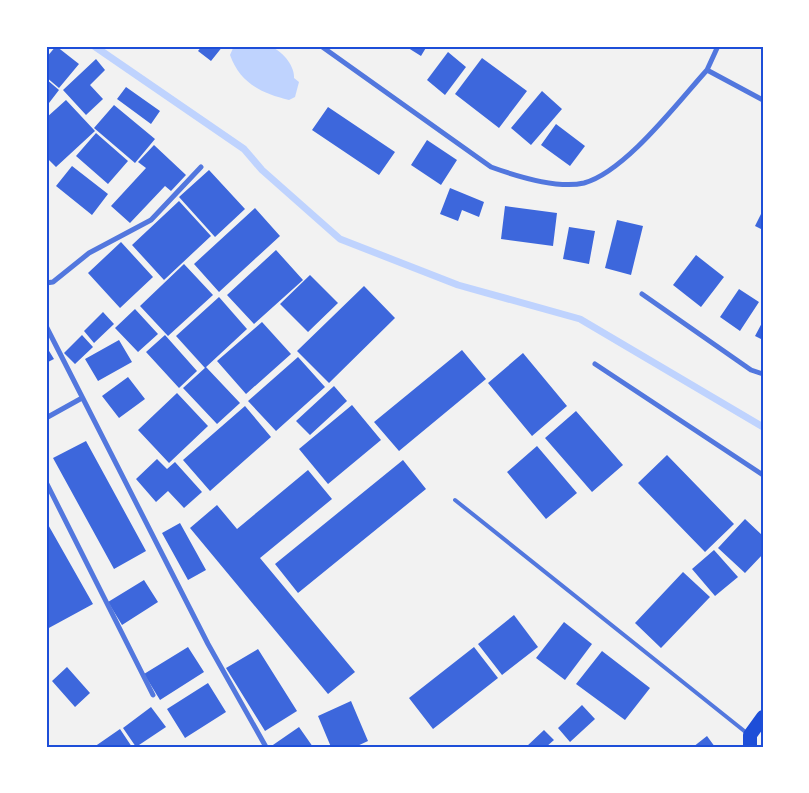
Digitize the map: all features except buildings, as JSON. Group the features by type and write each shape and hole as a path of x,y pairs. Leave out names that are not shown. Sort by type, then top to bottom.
{"highway":[{"path":"750,741 763,717"}],"street":[{"path":"321,46 491,167 517,177 546,182 583,183 602,175 640,144 707,70 718,46"},
{"path":"707,70 763,100"},
{"path":"46,283 53,282 90,253 151,220 201,167"},
{"path":"642,294 750,370 763,374"},
{"path":"46,326 208,644 266,747"},
{"path":"596,364 763,475"},
{"path":"46,418 82,398"},
{"path":"46,482 153,695"}],"lane":[{"path":"455,500 750,741"}],"water":[{"path":"265,45 279,51 290,64 294,78 299,82 295,97 289,100 269,94 246,80 234,65 230,55 234,46"}],"waterway":[{"path":"94,46 244,149 262,170 340,239 458,285 580,319 763,427"}]}
